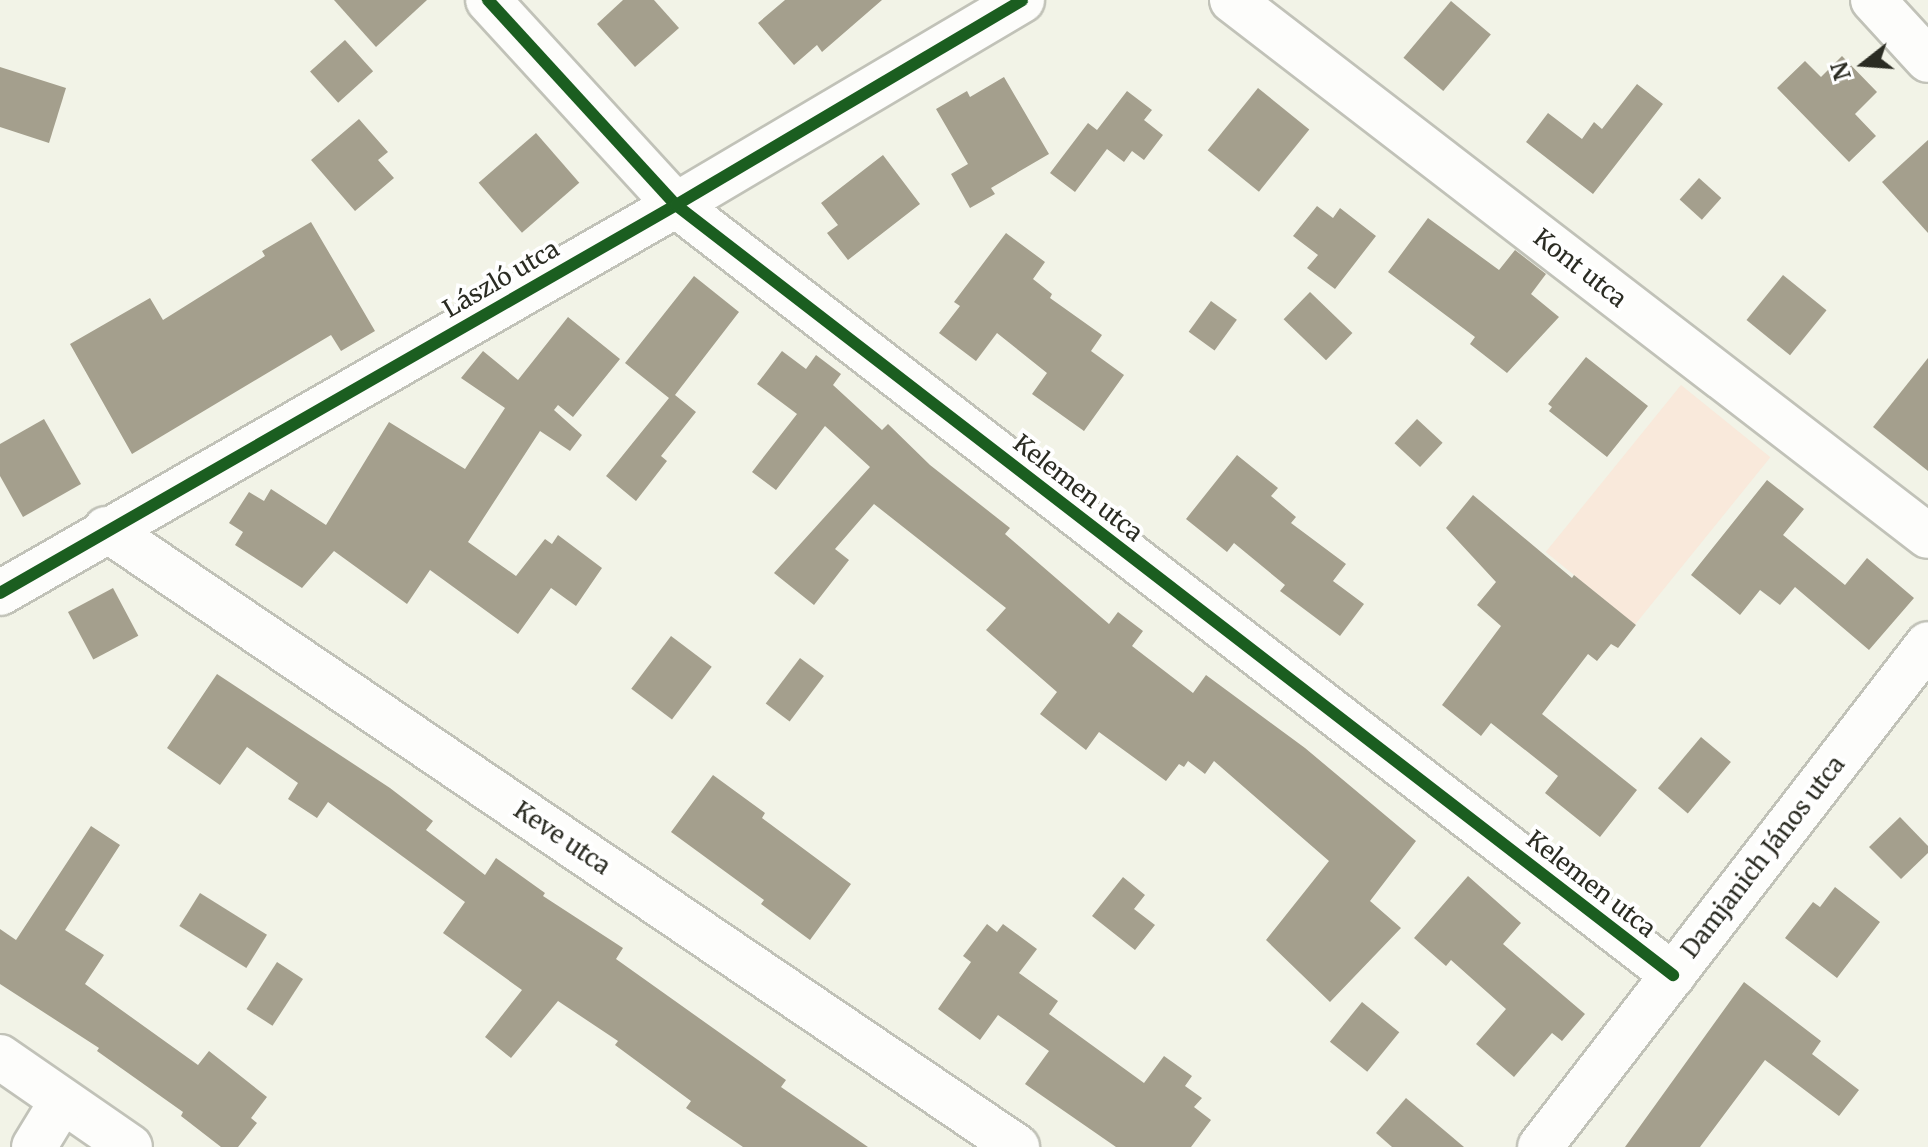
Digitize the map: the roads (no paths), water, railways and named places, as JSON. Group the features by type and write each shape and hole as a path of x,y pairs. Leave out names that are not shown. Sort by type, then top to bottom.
{"street":[{"name":"Kelemen utca","path":"488,0 676,205 1673,975"},
{"name":"László utca","path":"0,593 106,529 676,205 1022,0"},
{"name":"Kont utca","path":"1232,0 1928,536"},
{"path":"1873,0 1928,60"},
{"name":"Keve utca","path":"106,529 1017,1147"},
{"name":"Damjanich János utca","path":"1540,1147 1928,644"},
{"path":"0,1057 130,1147"},
{"path":"34,1147 62,1101"}]}
